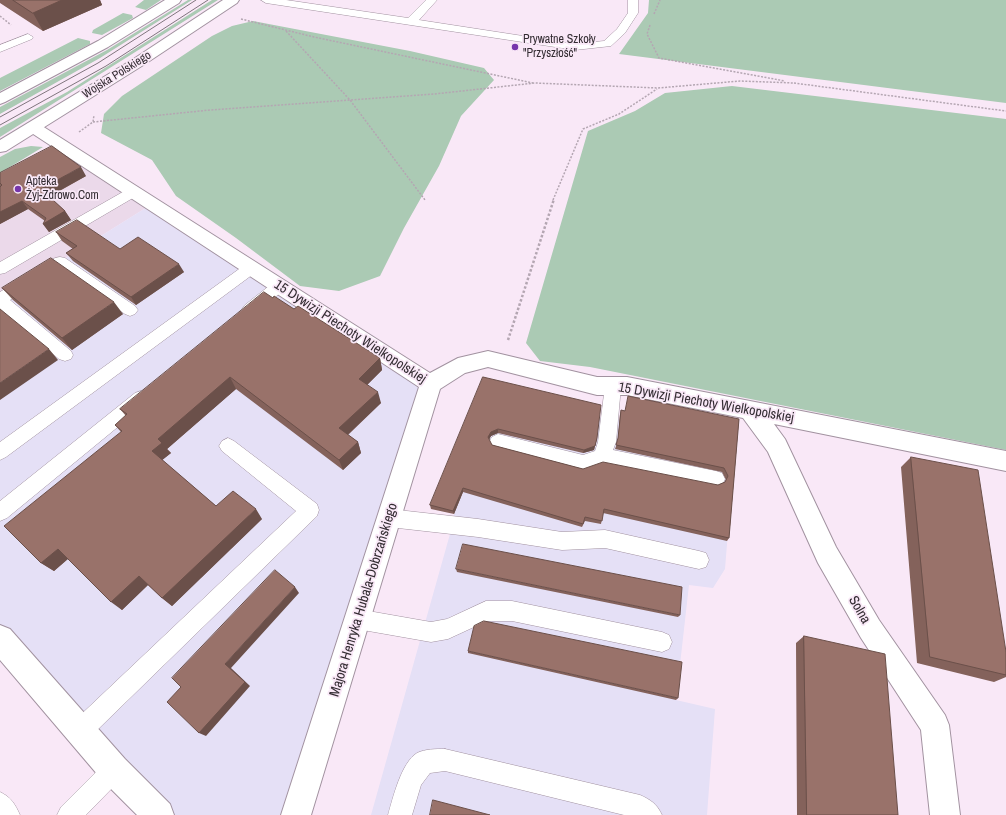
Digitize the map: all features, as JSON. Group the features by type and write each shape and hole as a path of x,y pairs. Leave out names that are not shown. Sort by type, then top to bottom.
{"street":[{"path":"0,99 103,44 173,0"},
{"name":"Wojska Polskiego","path":"0,147 140,61 232,0"},
{"name":"15 Dywizji Piechoty Wielkopolskiej","path":"33,127 431,384 443,374 457,366 488,358 597,386 627,386 1006,461"},
{"name":"Majora Henryka Hubala-Dobrzańskiego","path":"296,815 431,384"},
{"name":"Solna","path":"750,410 777,446 827,555 870,629 935,725 945,815"},
{"path":"0,639 114,770 159,815"}],"lane":[{"path":"273,0 410,23 575,47 607,44 621,31 633,13 632,0"},
{"path":"410,23 432,0"},
{"path":"0,49 28,37"},
{"path":"0,269 133,192"},
{"path":"65,354 0,300 60,262 130,310"},
{"path":"0,452 251,268"},
{"path":"236,321 279,286"},
{"path":"0,512 155,386"},
{"path":"602,456 607,442 613,386"},
{"path":"498,442 583,463 602,456 716,479"},
{"path":"80,731 310,510 228,446"},
{"path":"389,518 478,528 562,541 605,538 699,560"},
{"path":"357,619 431,632 448,629 486,611 512,611 662,642"},
{"path":"400,815 411,779 424,762 445,760 640,807 650,815"},
{"path":"69,815 114,770"},
{"path":"0,804 8,815"}],"path":[{"path":"660,0 647,34 659,58 794,83 1006,111"},
{"path":"241,20 535,83"},
{"path":"285,30 350,100 425,200"},
{"path":"93,122 210,110 434,94 535,83 658,88 740,81 794,83"},
{"path":"501,362 558,186 583,129 619,114 658,88"}],"shaded area":[{"path":"59,144 152,204 0,299 0,180"},
{"path":"152,204 431,384 296,815 159,815 0,639 0,299"},
{"path":"498,405 623,420 735,444 725,569 713,588 689,585 676,700 715,709 707,815 371,815 450,534 454,514"}],"green space":[{"path":"144,0 161,0 146,10 135,7"},
{"path":"188,0 192,0 100,58 0,114 0,107 107,50"},
{"path":"212,0 218,0 0,137 0,128 67,92"},
{"path":"649,0 1006,0 1006,103 619,54 648,13"},
{"path":"123,13 132,15 133,18 102,35 92,33 93,30"},
{"path":"253,21 410,51 484,68 494,80 461,116 439,166 404,228 380,276 339,291 300,286 236,238 176,196 152,160 101,133 104,114 122,96 212,36 232,26"},
{"path":"78,38 90,41 90,44 0,91 0,78"},
{"path":"732,86 1006,119 1006,450 590,367 540,361 526,343 588,131 635,111 665,93"},
{"path":"31,146 43,147 0,173 0,157 15,149"}],"building":[{"path":"13,0 62,0 33,13"},
{"path":"52,146 81,167 41,189 65,211 43,224 46,218 22,201 0,212 0,187 2,185 0,183 0,173"},
{"path":"77,220 120,249 138,237 179,264 131,297 66,253 77,246 56,232"},
{"path":"51,258 114,302 62,338 2,288"},
{"path":"264,292 273,298 274,296 294,309 298,306 380,358 359,379 378,392 339,428 358,442 339,460 230,377 158,439 162,443 152,451 216,506 233,491 256,509 162,598 139,576 111,602 58,549 41,563 4,526 122,431 115,425 127,414 120,409"},
{"path":"0,309 49,349 0,383"},
{"path":"483,377 601,405 595,446 584,450 498,429 491,432 488,437 492,445 583,469 603,462 718,485 725,482 728,476 724,468 616,445 621,410 625,411 628,396 739,419 729,538 604,509 602,521 585,517 583,524 463,488 453,511 430,505"},
{"path":"911,457 978,470 1006,652 1006,675 930,657"},
{"path":"463,544 682,587 680,615 456,569"},
{"path":"275,570 295,587 225,664 245,682 199,733 167,702 181,687 172,678"},
{"path":"484,621 682,662 678,698 468,651 474,626"},
{"path":"804,636 885,654 898,815 807,815"},
{"path":"433,800 490,815 430,815"}],"tram line":[{"path":"0,117 98,63 196,0"},
{"path":"0,125 106,66 208,0"}],"place":[{"name":"Prywatne Szkoły \"Przyszłość\"","path":"515,47"},
{"name":"Apteka Żyj-Zdrowo.Com","path":"18,189"}]}
